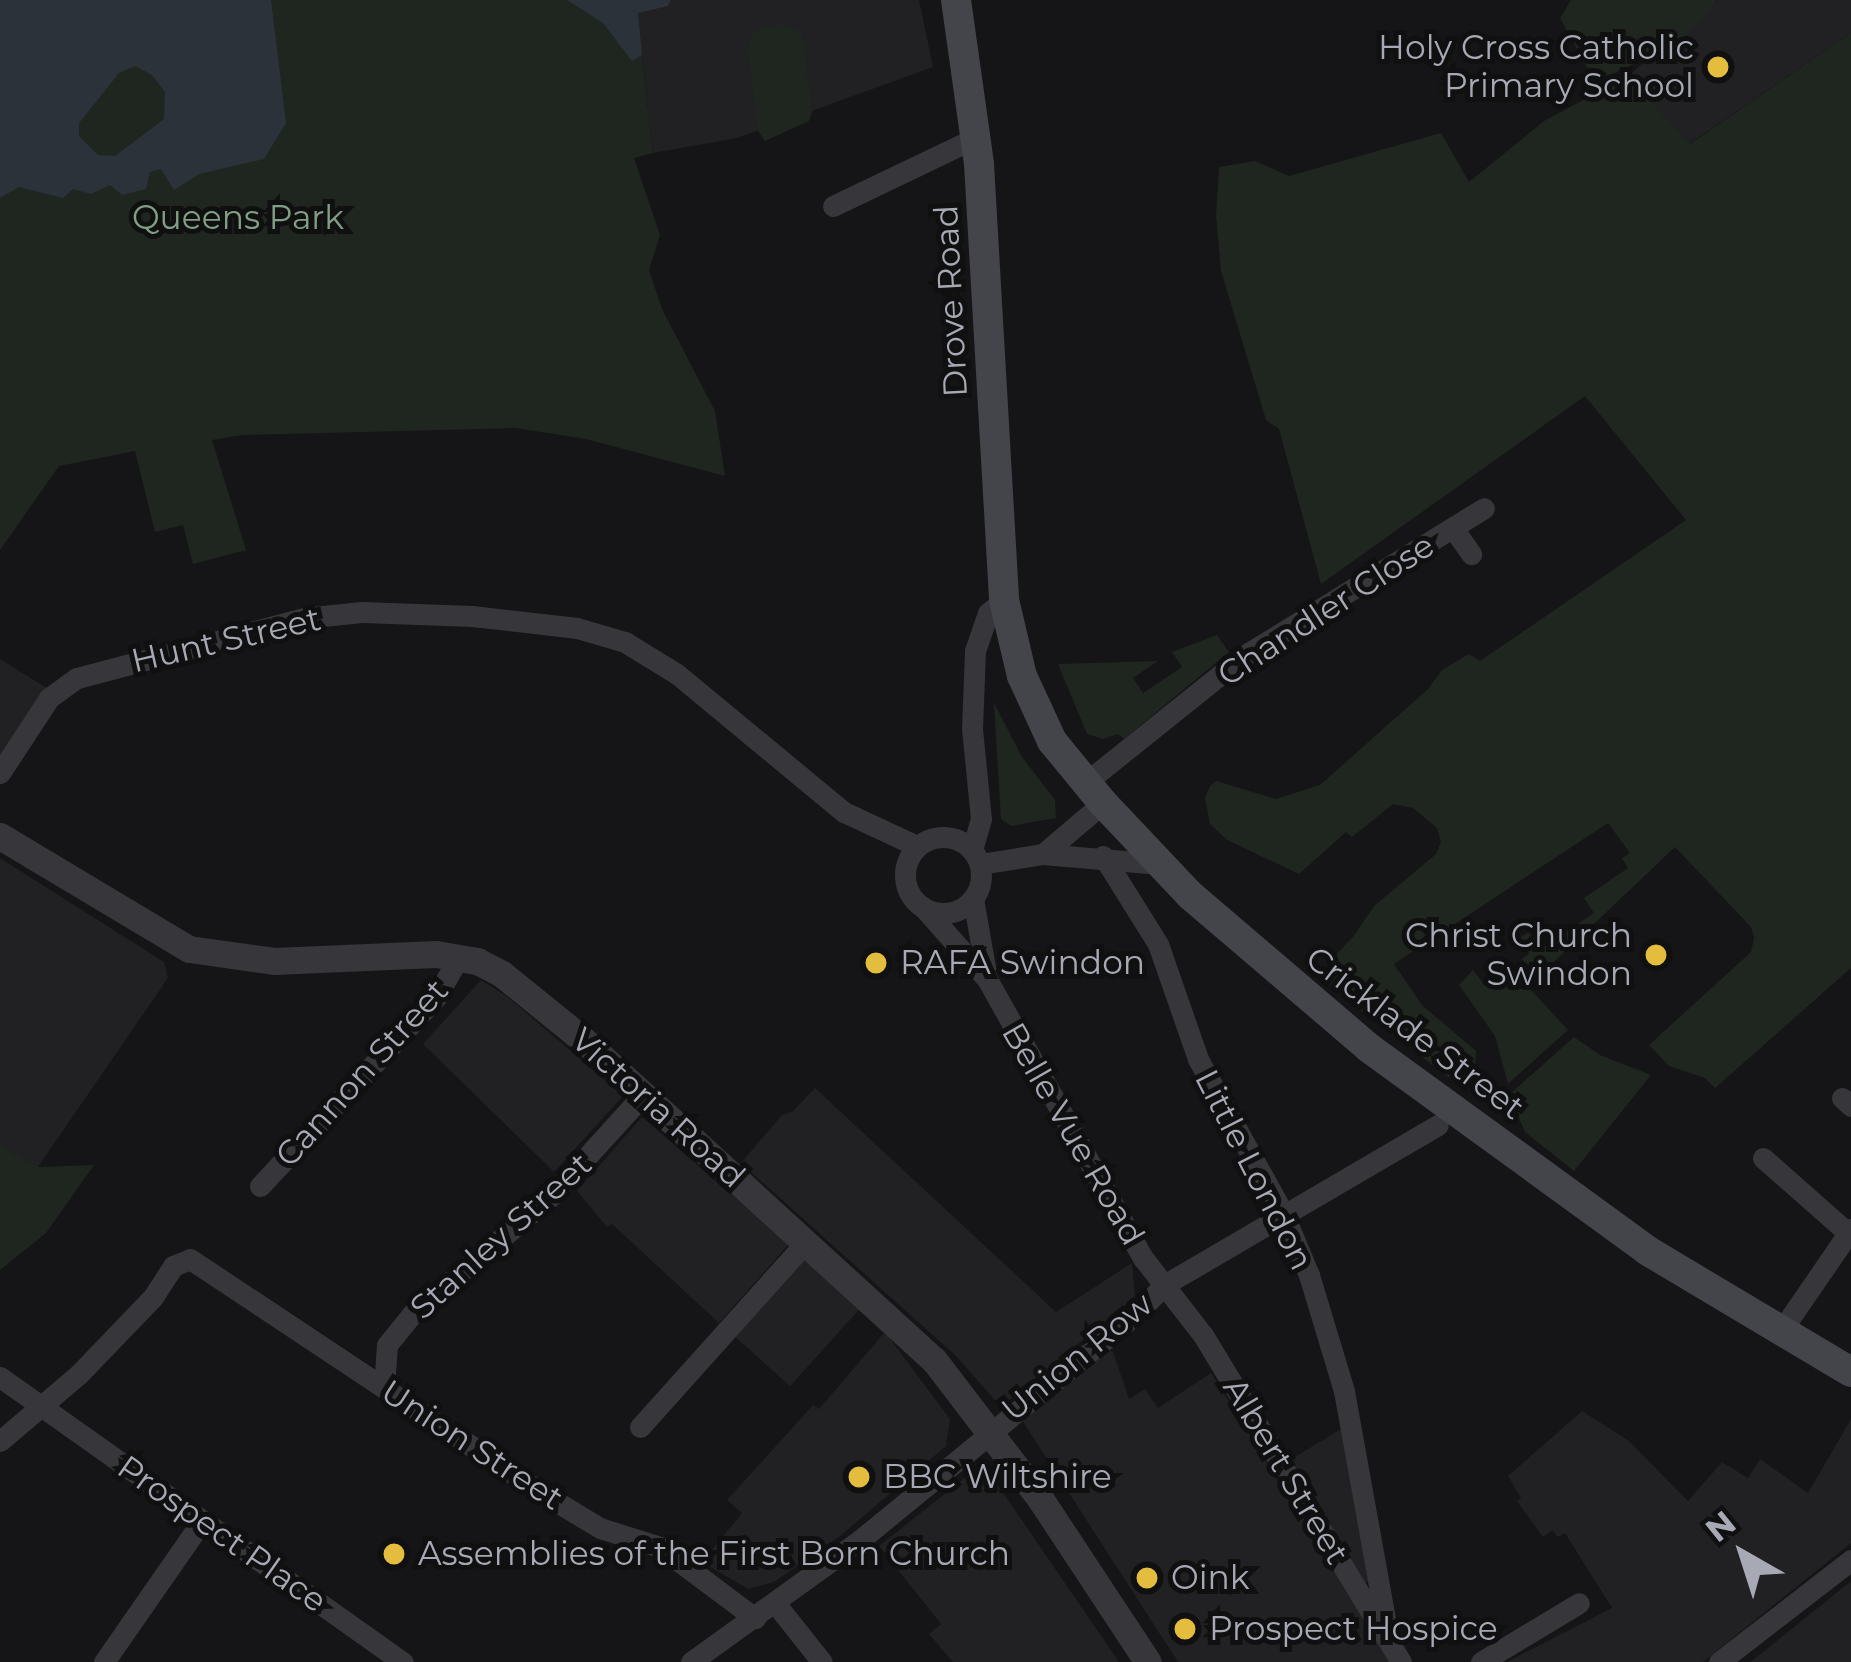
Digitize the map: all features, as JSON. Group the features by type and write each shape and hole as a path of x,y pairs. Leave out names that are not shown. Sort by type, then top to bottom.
{"main road":[{"name":"Drove Road","path":"956,0 977,137 1004,601 1018,664"},
{"name":"Cricklade Street","path":"1018,664 1046,731 1094,793 1160,864 1282,978 1416,1084 1648,1251 1851,1372"}],"street":[{"path":"833,206 977,137"},
{"name":"Chandler Close","path":"1094,793 1242,657 1484,508"},
{"name":"Chandler Close","path":"1454,528 1471,554"},
{"path":"976,857 981,819 972,729 975,651 988,613 1004,601"},
{"name":"Hunt Street","path":"0,773 49,698 67,682 304,618 362,612 527,621 605,634 641,650 844,812 917,846"},
{"path":"1043,854 1094,793"},
{"name":"Victoria Road","path":"0,836 177,945 205,953 292,961 416,953 459,956 489,966 520,988 918,1344 989,1429 1148,1662"},
{"path":"973,898 944,913 923,908 904,878 917,846 942,836 976,857 1103,856 1160,864"},
{"name":"Little London","path":"1103,856 1154,935 1198,1059 1284,1216 1344,1391 1389,1641"},
{"name":"Belle Vue Road","path":"976,857 973,898 987,979"},
{"name":"Belle Vue Road","path":"923,908 987,979 1048,1094 1164,1285"},
{"name":"Cannon Street","path":"260,1186 436,997 459,956"},
{"name":"Stanley Street","path":"383,1387 387,1345 413,1313 551,1196 643,1095"},
{"name":"Union Row","path":"989,1429 1135,1315 1164,1285 1438,1125"},
{"path":"1763,1158 1850,1231 1781,1331"},
{"path":"640,1426 806,1242"},
{"name":"Union Street","path":"42,1406 115,1338 173,1266 192,1260 600,1528 660,1546 755,1618"},
{"name":"Albert Street","path":"1164,1285 1203,1335 1400,1662"},
{"name":"Prospect Place","path":"0,1377 403,1662"},
{"path":"0,1442 42,1406"},
{"path":"692,1662 860,1540 989,1429"},
{"path":"104,1662 202,1521"},
{"path":"1719,1662 1851,1560"},
{"path":"775,1603 822,1662"},
{"path":"1480,1662 1579,1603"}],"shaded area":[{"path":"0,0 271,0 286,123 264,159 199,174 174,190 161,169 150,172 146,189 122,195 110,185 91,194 73,189 63,198 19,187 0,198","holes":["135,66 152,75 165,92 164,119 115,156 98,155 79,136 79,123 119,73"]},
{"path":"567,0 671,0 668,6 638,13 642,55 632,61 603,23"},
{"path":"671,0 919,0 933,67 737,138 653,153 637,12 668,6"},
{"name":"Holy Cross Catholic Primary School","path":"1718,0 1851,0 1851,33 1689,144 1628,76"},
{"path":"0,659 47,688 0,761"},
{"path":"0,858 164,962 168,978 38,1167 0,1204"},
{"path":"481,980 509,998 623,1096 554,1172 423,1044"},
{"path":"815,1088 1056,1312 1132,1263 1135,1297 1001,1407 956,1356 741,1163 782,1115 792,1112"},
{"path":"642,1117 789,1244 719,1323 612,1224 607,1227 577,1191"},
{"path":"806,1258 861,1308 790,1386 735,1337"},
{"path":"885,1332 950,1419 946,1446 840,1536 774,1582 748,1589 702,1562 742,1513 727,1500 813,1405 819,1409"},
{"path":"1105,1348 1113,1352 1129,1399 1145,1389 1158,1408 1211,1373 1392,1662 1178,1662 1020,1417"},
{"path":"1582,1411 1629,1441 1688,1501 1722,1462 1748,1478 1760,1459 1808,1493 1851,1419 1851,1543 1703,1662 1507,1662 1612,1608 1565,1533 1558,1537 1552,1530 1543,1537 1517,1501 1521,1498 1508,1476"},
{"path":"1341,1429 1374,1580 1360,1584 1285,1463"},
{"path":"980,1466 989,1472 1119,1662 953,1662 929,1634 941,1624 879,1546"},
{"path":"1851,1581 1851,1662 1750,1662 1763,1652"}],"green space":[{"name":"Queens Park","path":"0,0 671,0 668,6 637,13 653,153 634,158 660,235 649,270 662,309 715,411 725,476 586,439 515,428 242,435 212,440 246,550 193,564 183,525 155,532 135,451 59,466 0,550"},
{"path":"1571,0 1717,0 1680,42 1604,78 1589,71 1560,18"},
{"path":"784,24 802,33 812,112 809,121 765,141 758,131 748,52 751,35"},
{"path":"1851,33 1851,968 1715,1088 1705,1078 1669,1066 1649,1045 1751,952 1754,938 1751,927 1675,847 1539,976 1522,959 1529,954 1518,939 1531,931 1543,947 1594,913 1584,898 1628,868 1622,858 1630,853 1608,823 1394,964 1422,1005 1476,1051 1475,1071 1459,1085 1315,976 1353,937 1374,906 1436,854 1441,842 1437,828 1413,808 1393,804 1352,837 1346,832 1299,874 1227,840 1210,824 1205,798 1216,781 1276,799 1320,785 1428,689 1442,670 1469,654 1480,661 1686,520 1585,396 1321,584 1279,429 1266,420 1221,271 1216,216 1219,167 1255,161 1289,176 1441,133 1469,182 1544,121 1628,76 1690,144"},
{"path":"1217,635 1229,652 1124,739 1118,734 1103,739 1087,734 1058,664 1158,661 1133,678 1143,693 1182,667 1172,652"},
{"path":"994,703 1022,757 1055,800 1056,818 1011,826 1001,819"},
{"path":"1510,967 1568,1030 1508,1084 1495,1036 1459,985 1473,970 1484,984"},
{"path":"1574,1037 1600,1055 1651,1075 1574,1171 1525,1132 1509,1095"},
{"path":"0,1147 38,1167 94,1165 46,1233 0,1270"}],"place":[{"name":"Holy Cross Catholic Primary School","path":"1718,67"},
{"name":"Christ Church Swindon","path":"1656,955"},
{"name":"RAFA Swindon","path":"876,963"},
{"name":"BBC Wiltshire","path":"859,1477"},
{"name":"Assemblies of the First Born Church","path":"394,1554"},
{"name":"Oink","path":"1147,1578"},
{"name":"Prospect Hospice","path":"1185,1629"}]}
